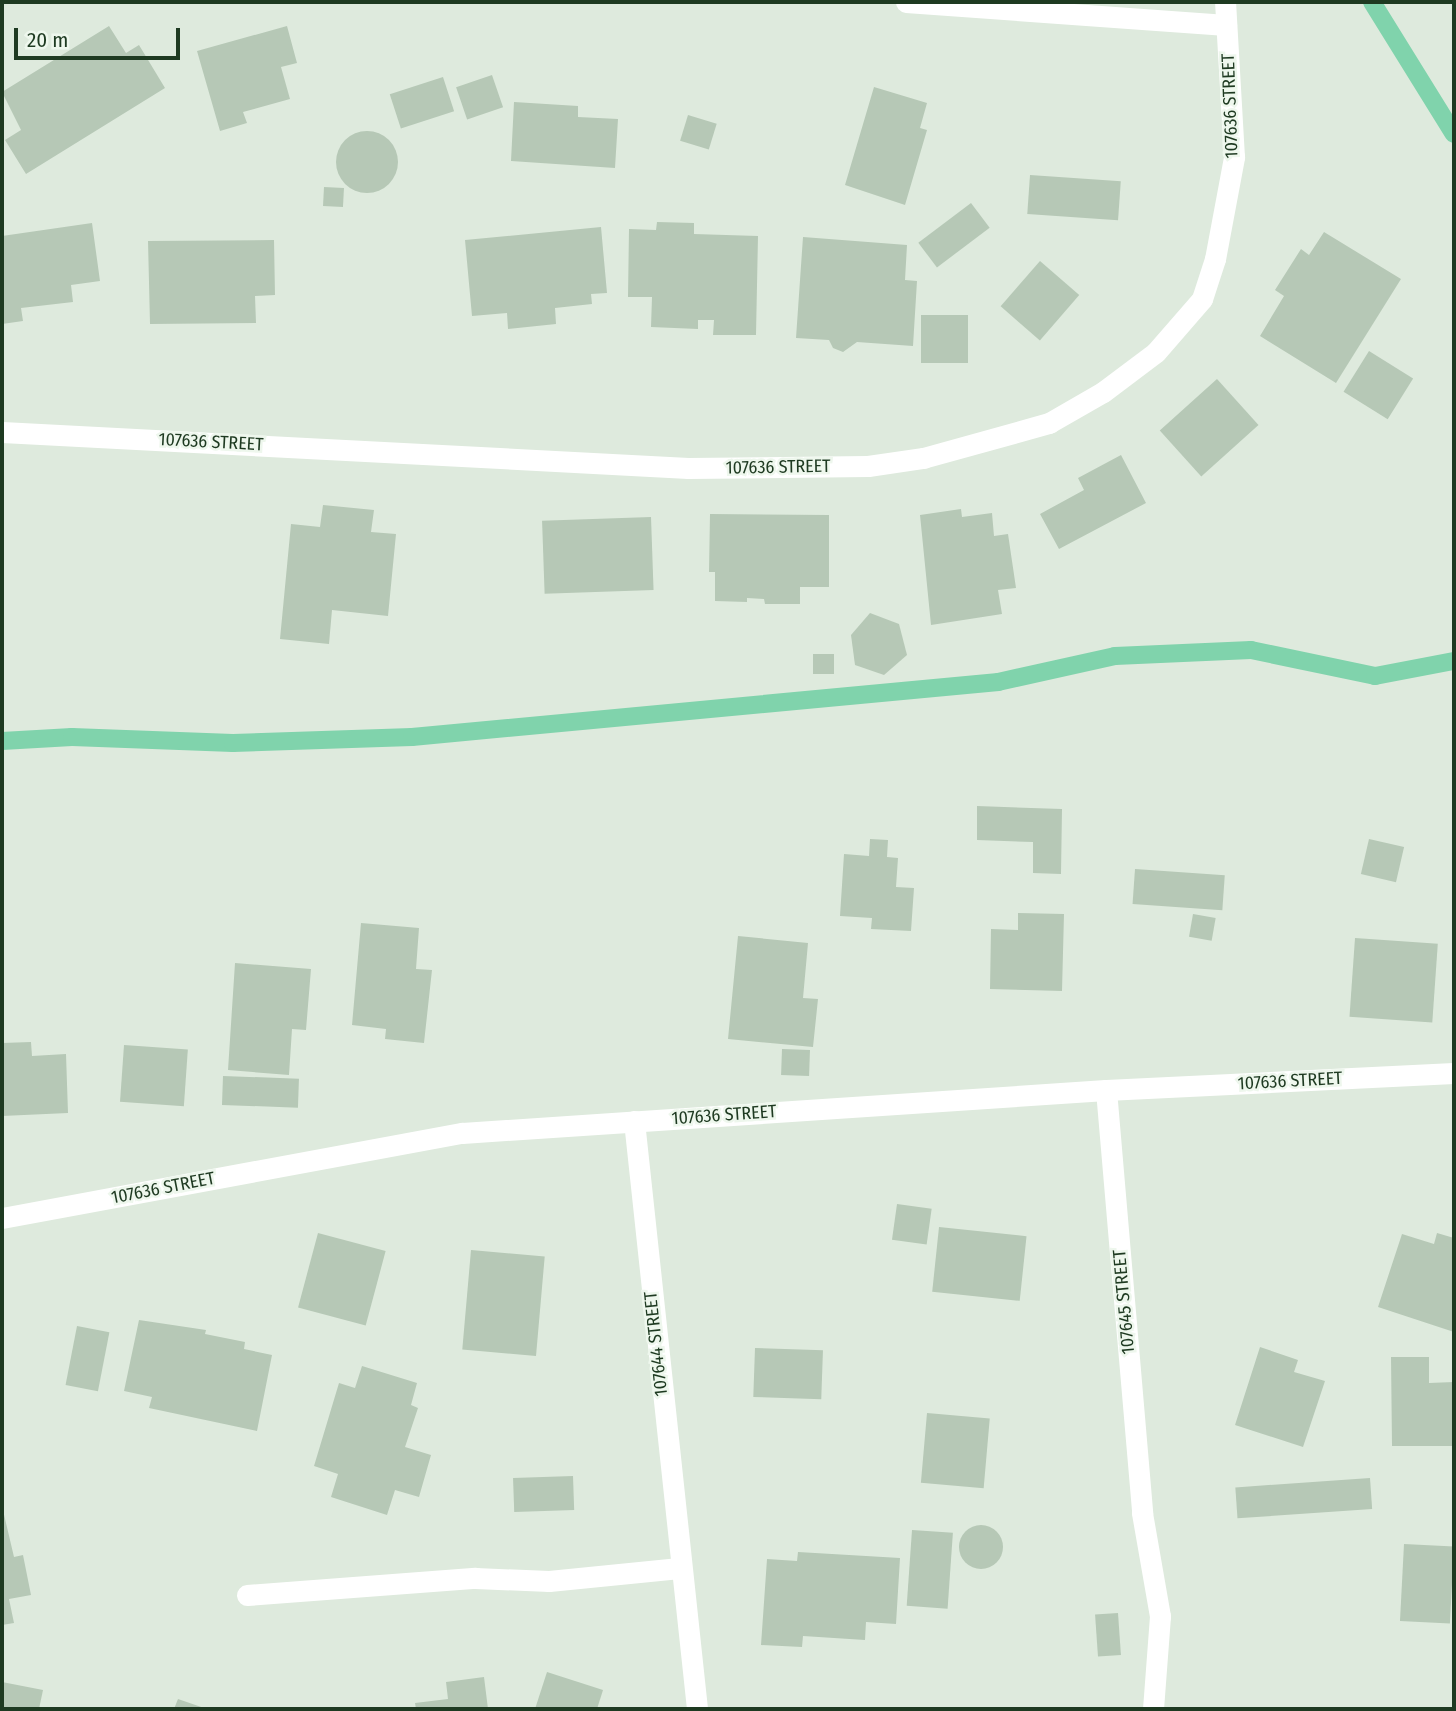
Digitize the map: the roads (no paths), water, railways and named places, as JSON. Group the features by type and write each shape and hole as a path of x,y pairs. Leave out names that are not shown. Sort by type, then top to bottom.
{"street":[{"path":"906,2 1226,25"},
{"name":"107636 STREET","path":"2,432 688,468 868,466 923,458 1049,423 1103,392 1156,352 1202,299 1215,259 1234,157 1225,2"},
{"name":"107636 STREET","path":"2,1218 462,1133 1106,1090 1454,1073"},
{"name":"107645 STREET","path":"1106,1090 1142,1513 1160,1616 1153,1709"},
{"name":"107644 STREET","path":"634,1121 679,1568 697,1709"},
{"path":"247,1595 475,1578 549,1581 679,1568"}],"waterway":[{"path":"1372,2 1454,134"},
{"path":"2,741 72,737 233,743 412,737 998,682 1115,656 1251,650 1375,676 1454,661"}]}
